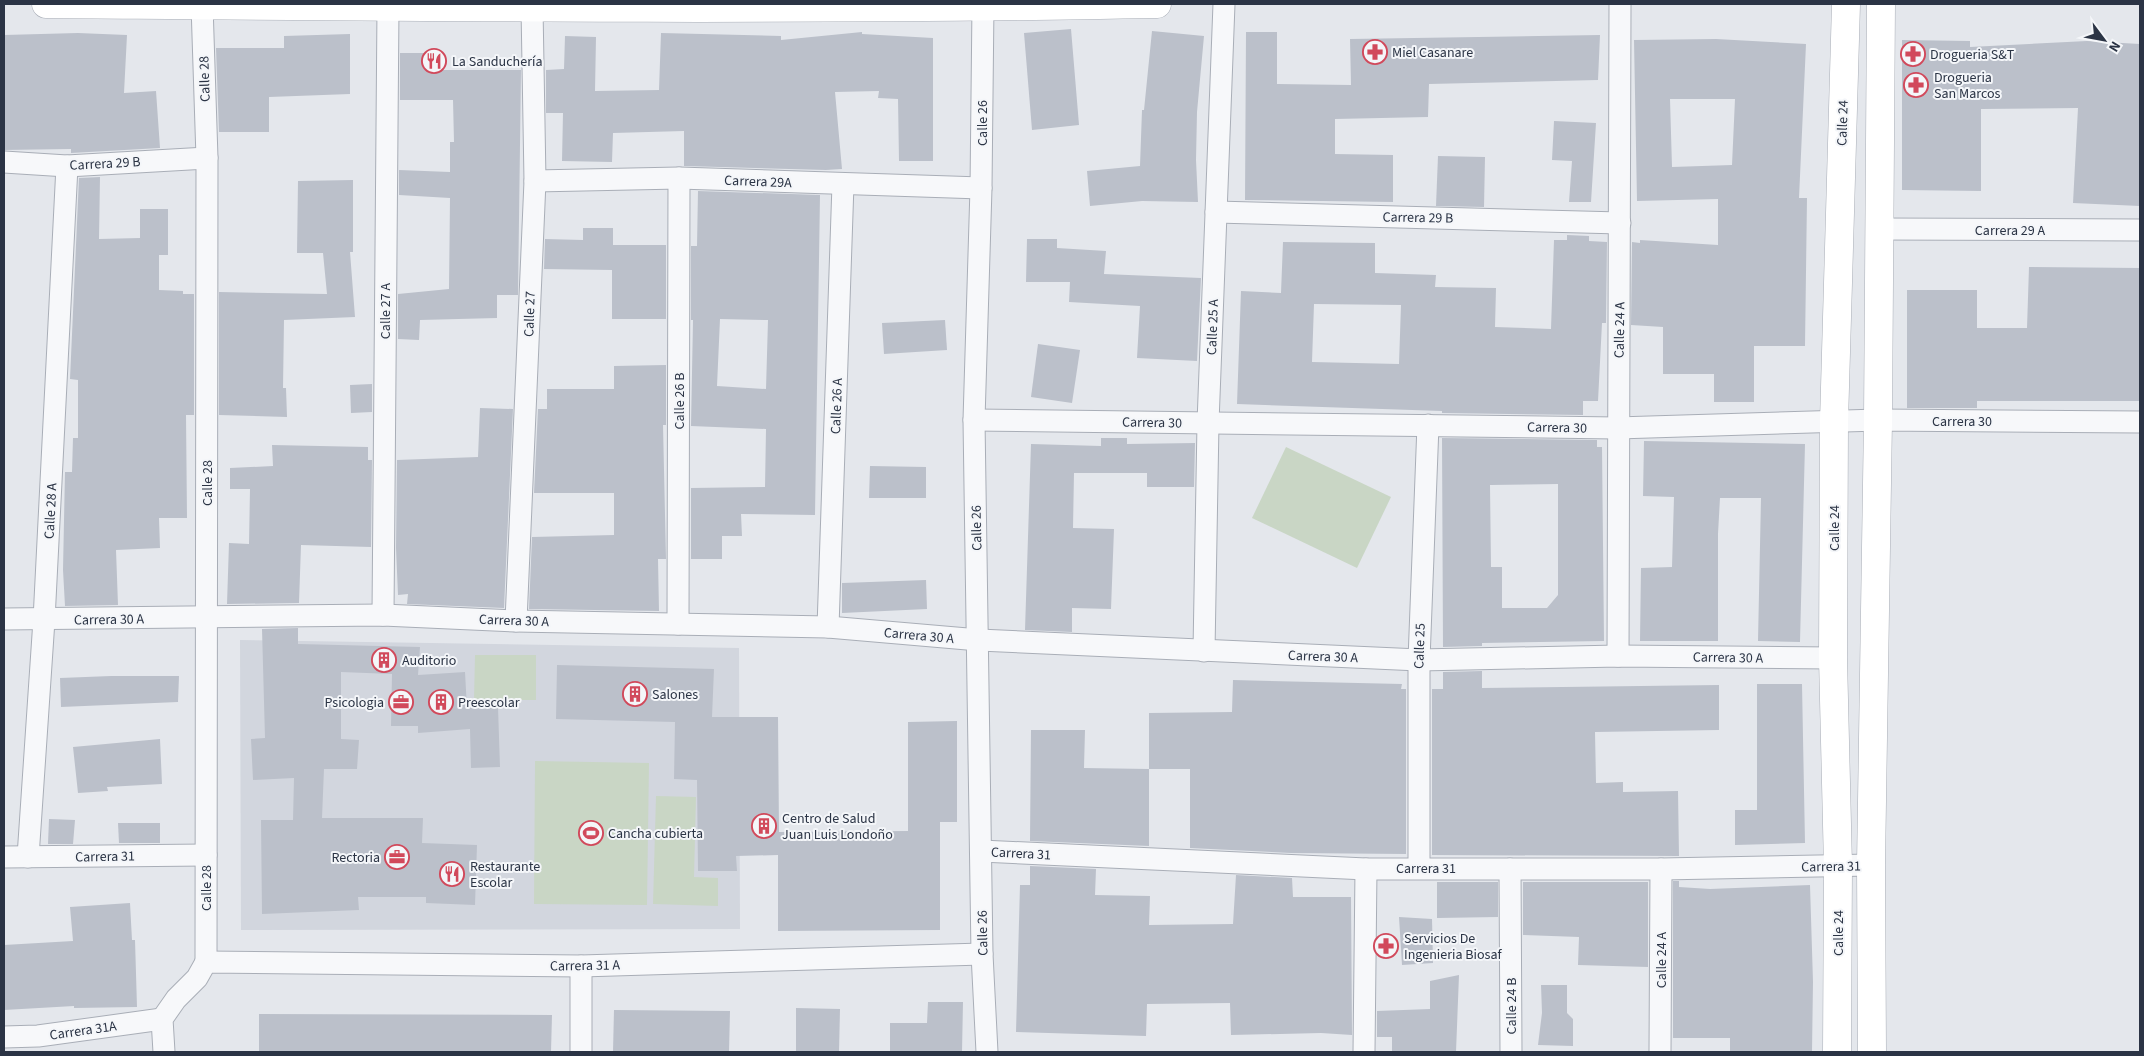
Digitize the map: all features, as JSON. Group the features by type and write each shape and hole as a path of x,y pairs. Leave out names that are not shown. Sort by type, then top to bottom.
{"street":[{"path":"46,4 388,7 1157,4"},
{"name":"Calle 25 A","path":"1204,651 1208,423 1224,4"},
{"name":"Calle 24 A","path":"1618,656 1617,428 1620,223 1620,4"},
{"name":"Calle 24","path":"1837,1052 1838,866 1833,658 1834,422 1846,4"},
{"path":"1872,1052 1871,865 1878,420 1881,4"},
{"name":"Calle 28","path":"202,5 207,158 208,618 206,855 202,970"},
{"name":"Calle 26","path":"983,6 982,188 974,420 979,640 982,954 987,1052"},
{"name":"Calle 27 A","path":"383,615 388,7"},
{"name":"Calle 27","path":"516,621 534,181 532,7"},
{"name":"Carrera 29 B","path":"4,162 67,166 207,158"},
{"name":"Calle 28 A","path":"28,856 44,620 67,166"},
{"name":"Carrera 29A","path":"534,181 679,178 982,188"},
{"name":"Calle 26 B","path":"678,624 679,178"},
{"name":"Calle 26 A","path":"828,627 843,184"},
{"name":"Carrera 29 B","path":"1216,212 1620,223"},
{"name":"Carrera 29 A","path":"1879,229 2140,230"},
{"name":"Carrera 30","path":"974,420 1617,428 1878,420 2140,422"},
{"name":"Calle 25","path":"1419,867 1418,660 1428,425"},
{"name":"Carrera 30 A","path":"4,619 383,615 516,621 828,627 979,640 1418,660 1618,656 1833,658"},
{"name":"Carrera 31","path":"981,851 1366,869 1419,867 1510,869 1871,865"},
{"name":"Carrera 31","path":"4,857 206,855"},
{"name":"Calle 24 A","path":"1660,1052 1661,868"},
{"path":"1364,1052 1366,869"},
{"name":"Calle 24 B","path":"1510,869 1511,1052"},
{"name":"Carrera 31 A","path":"202,970 581,966 982,954"},
{"path":"581,966 581,1052"},
{"path":"164,1052 162,1019 176,999 202,970"},
{"name":"Carrera 31A","path":"4,1038 38,1036 162,1019"}],"shaded area":[{"path":"240,640 739,648 740,929 241,930"}],"green space":[{"path":"1286,447 1391,497 1357,568 1252,518"},
{"path":"475,655 536,655 536,700 474,700"},
{"name":"Cancha cubierta","path":"535,761 649,763 647,905 534,904"},
{"path":"656,796 696,797 694,877 718,878 718,906 653,904"}],"building":[{"path":"1071,29 1079,125 1032,130 1024,33"},
{"path":"1152,31 1204,36 1197,112 1196,160 1198,202 1142,201 1090,206 1087,171 1140,166 1142,110 1144,110"},
{"path":"862,32 862,34 933,38 933,161 899,161 898,99 878,98 879,91 835,92 842,169 684,166 684,131 613,133 612,162 562,161 563,113 546,113 546,70 564,69 565,36 596,37 595,91 659,90 661,33 781,36 781,40"},
{"path":"1246,32 1277,32 1277,84 1351,85 1350,39 1600,35 1598,80 1429,84 1428,117 1335,119 1335,154 1393,155 1393,202 1245,200"},
{"path":"78,33 127,35 124,93 156,91 160,148 71,153 71,149 4,150 4,35"},
{"path":"350,34 350,94 269,97 269,132 219,132 216,48 284,48 284,36"},
{"path":"1716,39 1806,44 1799,198 1807,198 1805,346 1754,346 1754,402 1714,402 1714,374 1663,374 1663,327 1631,325 1632,242 1640,243 1640,240 1718,245 1718,199 1637,201 1634,40","holes":["1670,99 1735,99 1732,165 1672,167"]},
{"path":"1902,40 1970,41 1970,47 2087,41 2140,44 2140,206 2073,203 2078,108 1981,109 1981,191 1902,190"},
{"path":"400,53 441,53 440,70 521,70 518,295 497,295 497,318 420,320 419,340 398,339 398,294 449,289 450,198 399,195 399,170 450,172 450,142 454,142 453,100 400,100"},
{"path":"1554,121 1596,123 1591,202 1569,202 1572,161 1552,160"},
{"path":"1438,156 1485,157 1484,207 1436,206"},
{"path":"100,177 99,239 140,238 140,209 168,209 168,255 159,255 159,290 183,291 183,294 194,294 194,415 186,415 187,518 159,518 160,548 116,550 118,605 65,606 63,570 65,472 72,472 73,438 78,438 78,380 70,379 79,178"},
{"path":"353,180 353,252 350,252 355,317 284,320 283,388 286,388 287,417 219,415 219,292 327,294 323,253 297,253 298,181"},
{"path":"698,191 820,195 815,515 741,514 742,536 722,536 722,559 691,559 691,488 765,487 766,429 691,426 693,320 691,320 691,246 697,246","holes":["720,319 768,320 766,389 717,386"]},
{"path":"583,228 613,228 613,245 666,245 666,319 612,319 612,270 544,269 545,239 583,240"},
{"path":"1567,235 1589,236 1589,241 1607,242 1606,323 1602,323 1598,401 1583,401 1583,415 1442,413 1442,411 1237,404 1241,291 1281,293 1283,242 1375,243 1375,273 1436,275 1435,287 1496,288 1495,327 1551,329 1554,240 1567,240","holes":["1314,304 1401,305 1399,364 1312,362"]},
{"path":"1027,239 1057,239 1057,248 1106,251 1104,274 1201,278 1197,361 1137,358 1140,306 1069,302 1070,282 1026,282"},
{"path":"2029,267 2140,268 2140,401 1977,401 1977,408 1907,408 1907,290 1977,290 1977,328 2027,328"},
{"path":"945,320 947,350 884,354 882,323"},
{"path":"1038,344 1080,350 1072,403 1031,397"},
{"path":"666,365 666,425 663,425 666,559 658,559 659,611 529,609 532,537 614,535 614,493 534,493 538,409 547,409 547,389 614,389 614,366"},
{"path":"372,384 372,412 351,413 350,385"},
{"path":"480,408 513,409 504,608 407,604 408,594 398,595 396,548 397,460 478,457"},
{"path":"1101,438 1127,438 1127,444 1195,443 1194,487 1147,487 1147,473 1074,473 1073,528 1114,529 1111,609 1072,608 1072,632 1025,630 1031,444 1101,446"},
{"path":"1442,438 1597,440 1597,447 1602,447 1604,641 1482,643 1482,646 1443,647","holes":["1558,484 1558,595 1547,608 1502,608 1502,567 1491,567 1490,485"]},
{"path":"1644,441 1805,444 1800,642 1758,641 1761,498 1720,498 1718,641 1640,641 1641,568 1672,567 1674,497 1643,496"},
{"path":"272,445 368,447 368,460 372,460 371,547 301,545 299,603 227,604 229,543 249,544 250,489 230,489 230,468 273,466"},
{"path":"870,466 926,467 926,498 869,498"},
{"path":"926,580 927,609 842,613 842,583"},
{"path":"298,628 298,644 420,647 418,675 465,672 467,708 498,707 500,767 471,768 470,729 418,733 418,726 391,726 392,674 341,672 341,739 359,740 357,769 324,769 322,818 423,818 422,843 477,845 475,905 426,903 426,897 358,897 359,910 262,914 261,820 293,820 294,778 253,780 251,739 265,738 262,629"},
{"path":"557,665 714,669 712,717 778,717 779,832 908,831 908,722 957,721 957,822 940,822 940,930 778,931 778,855 736,856 737,871 698,871 697,780 674,779 675,722 556,719"},
{"path":"1482,671 1482,688 1719,685 1719,730 1595,732 1596,783 1623,782 1623,792 1678,791 1679,856 1432,855 1432,689 1443,689 1443,672"},
{"path":"179,676 178,702 61,707 60,678"},
{"path":"1233,680 1402,684 1401,689 1406,689 1406,854 1291,853 1190,848 1190,769 1149,769 1149,713 1232,712"},
{"path":"1757,684 1802,684 1805,843 1735,845 1735,810 1757,810"},
{"path":"1031,730 1085,730 1084,768 1149,769 1149,846 1030,841"},
{"path":"160,739 162,784 107,787 108,791 78,793 73,747"},
{"path":"49,819 75,820 73,844 48,844"},
{"path":"118,823 160,823 160,843 119,843"},
{"path":"1030,866 1096,869 1095,895 1150,896 1149,925 1233,924 1236,875 1292,878 1293,897 1351,897 1352,1035 1321,1033 1231,1035 1230,1003 1147,1004 1146,1036 1016,1032 1020,885 1030,885"},
{"path":"1673,881 1679,881 1679,887 1710,889 1810,885 1813,982 1812,1052 1730,1052 1730,1038 1673,1038"},
{"path":"1437,882 1498,882 1498,917 1437,918"},
{"path":"1523,882 1648,882 1648,967 1578,965 1579,937 1523,935"},
{"path":"130,903 132,940 135,940 137,1007 74,1008 74,1006 4,1010 4,945 73,941 70,907"},
{"path":"1399,917 1432,919 1433,963 1402,965"},
{"path":"1459,975 1456,1052 1392,1052 1392,1037 1377,1037 1377,1011 1430,1009 1430,981"},
{"path":"1541,985 1567,985 1567,1013 1573,1019 1573,1046 1538,1045 1542,1013"},
{"path":"928,1002 963,1002 962,1052 890,1052 890,1023 927,1023"},
{"path":"796,1008 840,1009 839,1052 796,1052"},
{"path":"614,1010 730,1011 729,1052 613,1052"},
{"path":"259,1014 552,1015 551,1052 259,1052"}],"place":[{"name":"Miel Casanare","path":"1375,52"},
{"name":"Drogueria S&T","path":"1913,54"},
{"name":"La Sanduchería","path":"434,61"},
{"name":"Drogueria San Marcos","path":"1916,85"},
{"name":"Auditorio","path":"384,660"},
{"name":"Salones","path":"635,694"},
{"name":"Psicologia","path":"401,702"},
{"name":"Preescolar","path":"441,702"},
{"name":"Centro de Salud Juan Luis Londoño","path":"764,826"},
{"name":"Cancha cubierta","path":"591,833"},
{"name":"Rectoria","path":"397,857"},
{"name":"Restaurante Escolar","path":"452,874"},
{"name":"Servicios De Ingenieria Biosaf","path":"1386,946"}]}
